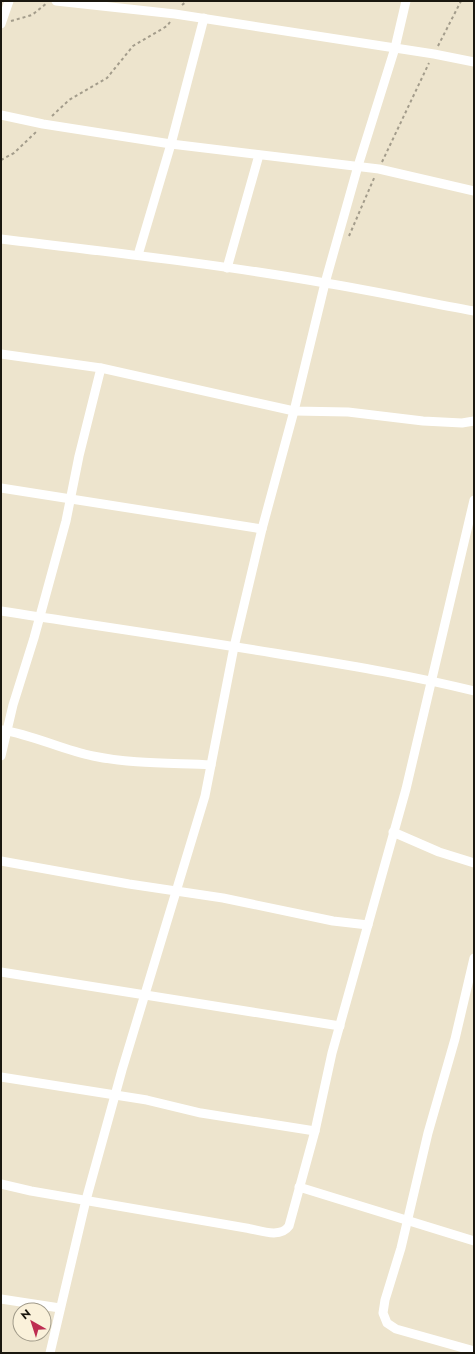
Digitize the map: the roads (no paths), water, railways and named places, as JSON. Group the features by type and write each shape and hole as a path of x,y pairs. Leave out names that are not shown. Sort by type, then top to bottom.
{"street":[{"path":"4,23 9,1"},
{"path":"56,1 204,18 434,54 474,62"},
{"path":"50,1353 86,1200 122,1070 203,803 234,647 262,529 294,411 325,283 358,166 395,48 406,1"},
{"path":"138,255 171,144 204,18"},
{"path":"1,115 43,124 171,144 379,169 474,191"},
{"path":"227,268 258,155"},
{"path":"1,240 138,255 227,268 325,283 474,312"},
{"path":"1,354 101,368 294,411 348,412 423,421 462,423 474,421"},
{"path":"1,756 4,730 13,706 40,617 66,521 101,368"},
{"path":"1,488 262,529"},
{"path":"1,1184 31,1191 279,1233 285,1231 289,1226 340,1026 393,832 406,790 474,500"},
{"path":"1,611 234,647 432,681 474,691"},
{"path":"4,730 37,739 63,749 106,759 129,762 211,765"},
{"path":"393,832 439,852 474,863"},
{"path":"1,861 129,884 176,890 333,921 368,925"},
{"path":"474,958 455,1039 428,1133 394,1273 385,1300 383,1313 387,1323 396,1329 426,1339 474,1351"},
{"path":"1,972 340,1026"},
{"path":"1,1077 147,1100 201,1113 314,1131"},
{"path":"299,1187 474,1241"},
{"path":"1,1299 60,1308"}]}
